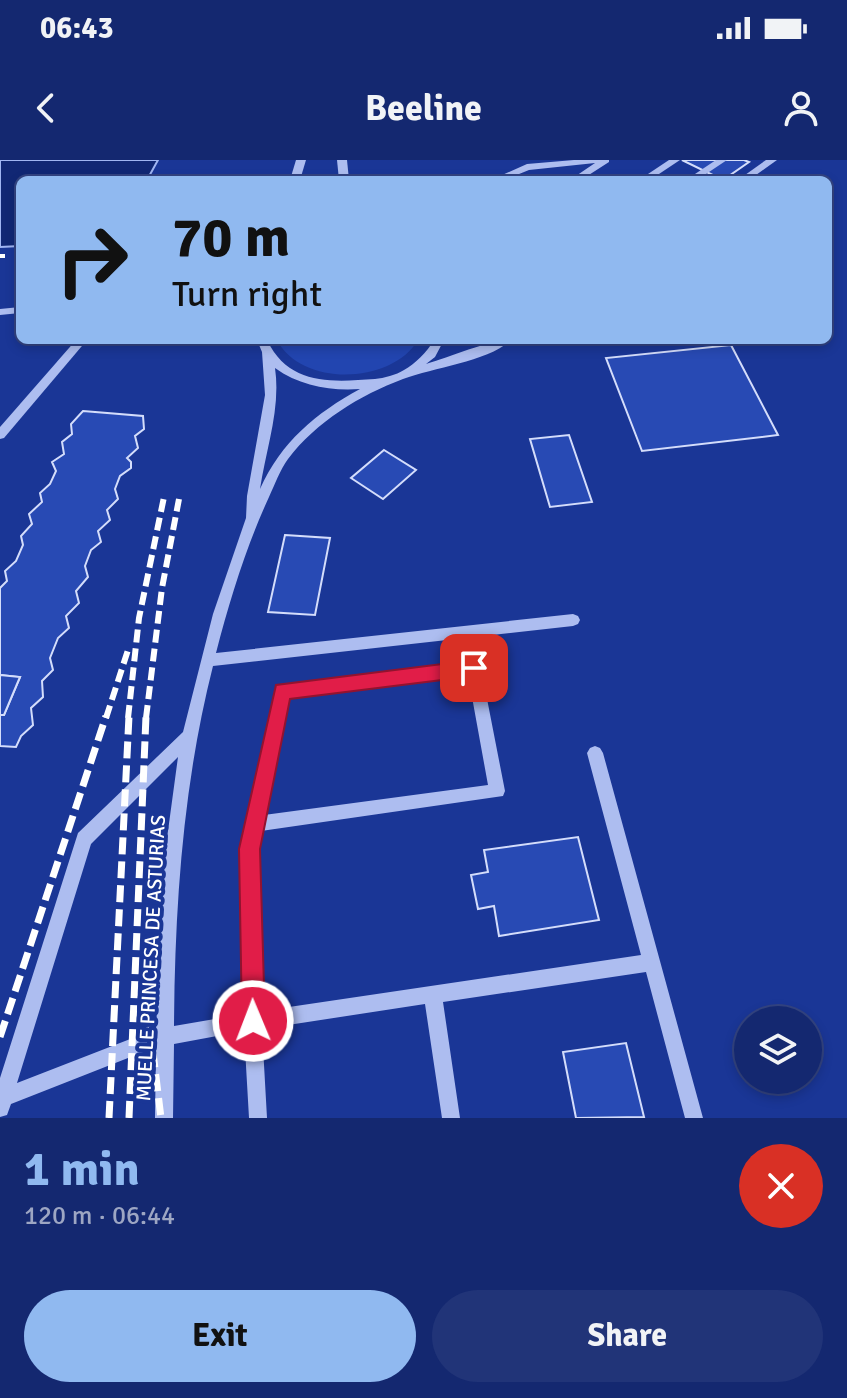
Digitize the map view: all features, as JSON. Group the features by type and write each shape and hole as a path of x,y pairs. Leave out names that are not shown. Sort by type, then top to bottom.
{"street":[{"path":"502,176 527,167 606,160"},
{"path":"581,176 606,160"},
{"path":"650,176 675,160"},
{"path":"697,176 722,160"},
{"path":"749,176 772,160"},
{"path":"0,435 79,344"},
{"path":"262,344 288,371 321,384 347,386 373,384 494,344"},
{"path":"252,522 252,490 270,415 273,388 262,344"},
{"path":"431,354 437,344"},
{"path":"252,522 281,458 291,445 323,418 397,377 446,344"},
{"name":"MUELLE PRINCESA DE ASTURIAS","path":"164,1118 174,836 191,734 208,660 252,522"},
{"path":"208,660 573,620"},
{"path":"253,824 497,791 474,668 282,691 253,824 249,849 258,1118"},
{"path":"2,1103 84,839 191,734"},
{"path":"595,753 694,1118"},
{"path":"2,1103 165,1034 652,962"},
{"path":"433,995 451,1118"}],"shaded area":[{"path":"0,160 158,160 149,176 16,176 16,246 0,247"},
{"path":"280,344 415,344 406,355 369,372 326,373 289,356"}],"building":[{"path":"682,160 749,162 729,176 715,176"},
{"path":"731,345 778,435 642,451 606,358"},
{"path":"83,411 143,416 144,429 135,436 138,448 127,458 131,468 120,476 115,489 118,499 107,510 110,520 98,531 101,542 91,550 85,566 88,577 76,591 79,603 66,616 69,628 58,638 50,658 53,670 42,681 43,697 31,708 33,725 21,736 16,747 0,746 0,715 4,715 20,677 0,675 0,588 7,581 5,571 16,561 23,545 21,536 32,524 29,514 42,502 40,493 50,484 56,471 52,462 64,454 62,442 72,434 71,424"},
{"path":"569,435 592,502 550,507 530,439"},
{"path":"384,450 416,470 383,499 351,478"},
{"path":"285,535 330,538 315,615 268,612"},
{"path":"0,675 20,677 4,715 0,715"},
{"path":"578,837 599,920 499,936 494,906 478,909 471,875 488,872 484,850"},
{"path":"626,1043 644,1117 576,1118 563,1052"}],"railway":[{"path":"0,256 5,256"},
{"path":"128,718 139,618 164,497"},
{"path":"146,718 162,588 179,499"},
{"path":"106,718 128,650"},
{"path":"0,1037 106,716"},
{"path":"109,1118 129,716"},
{"path":"129,1118 146,716"},
{"path":"144,979 161,1118"}],"route":[{"path":"253,1021 249,849 282,691 474,668"}]}
